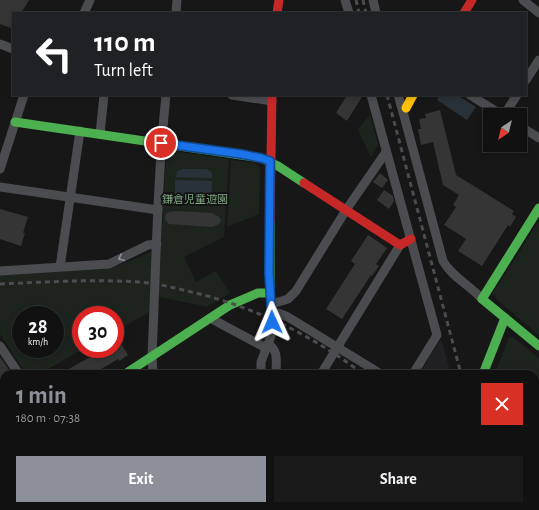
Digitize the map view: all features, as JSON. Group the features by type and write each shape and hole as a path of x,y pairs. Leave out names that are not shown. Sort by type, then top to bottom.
{"street":[{"path":"84,12 90,0"},
{"path":"176,12 177,0"},
{"path":"277,12 279,0"},
{"path":"345,0 349,12"},
{"path":"373,0 376,12"},
{"path":"465,12 472,0"},
{"path":"523,0 539,13"},
{"path":"0,44 12,49"},
{"path":"527,78 539,60"},
{"path":"1,164 24,96"},
{"path":"100,134 104,96"},
{"path":"153,370 152,356 161,143 166,96"},
{"path":"245,96 272,98 270,161 271,336 261,362 261,370"},
{"path":"370,96 437,335 415,370"},
{"path":"398,96 404,110 443,261 448,269 475,290 482,299 539,346"},
{"path":"404,110 413,96"},
{"path":"472,96 491,108"},
{"path":"508,108 516,96"},
{"path":"15,122 261,158 270,161 400,245"},
{"path":"527,130 539,138"},
{"path":"60,267 80,131"},
{"path":"272,309 288,299 296,291 346,210 386,152"},
{"path":"0,188 158,210"},
{"path":"482,299 539,208"},
{"path":"324,370 400,245 411,238"},
{"path":"0,270 109,264 148,245 157,244"},
{"path":"131,370 230,305 258,293 270,293"},
{"path":"272,309 288,317 375,370"},
{"path":"210,318 267,346 273,347 276,352 276,370"},
{"path":"485,370 505,318"},
{"path":"1,349 16,370"}],"shaded area":[{"path":"439,96 459,96 476,107 467,120 437,100"},
{"path":"182,169 207,169 212,173 212,178 176,177 177,172"},
{"path":"175,180 212,181 211,203 175,202"},
{"path":"441,339 450,370 422,370"}],"green space":[{"path":"370,114 378,145 371,157 358,130"},
{"name":"鎌倉児童遊園","path":"171,151 229,159 224,237 184,257 196,282 216,271 230,293 207,307 151,295 150,312 124,326 124,306 72,306 72,355 46,370 23,370 16,358 64,358 64,306 12,306 12,352 0,334 0,275 115,267 161,248 166,154"},
{"path":"231,160 255,163 260,168 259,214 227,227"},
{"path":"539,221 539,335 497,300 492,294"},
{"path":"509,337 513,337 539,358 539,370 497,370"}],"building":[{"path":"0,0 29,0 22,12 12,12 12,29 0,24"},
{"path":"346,96 362,96 347,121 336,113"},
{"path":"440,110 456,175 514,211 512,214 516,217 510,227 508,225 482,266 458,251 466,239 444,225 456,207 453,205 459,195 443,185 433,142 421,145 418,129 421,129 419,119 426,118 425,114"},
{"path":"380,173 388,180 382,188 373,182"},
{"path":"384,190 393,196 394,201 389,209 377,200"},
{"path":"0,209 28,217 21,246 0,239"},
{"path":"176,211 212,213 221,220 219,224 212,227 169,224 165,218 166,214"},
{"path":"368,235 387,248 376,264 379,266 372,276 371,275 342,319 326,309 355,264 351,261"},
{"path":"124,349 128,355 124,358"},
{"path":"0,357 9,370 0,370"},
{"path":"88,358 124,358 119,361 118,359 100,370 67,370"}],"railway":[{"path":"356,0 359,12"},
{"path":"363,0 366,12"},
{"path":"387,96 460,370"},
{"path":"0,284 70,281 122,281 163,285 211,297 257,313 301,334 322,346 357,370"}],"traffic: fast":[{"path":"15,122 261,158 278,166 304,183"},
{"path":"539,208 482,299 539,346"},
{"path":"131,370 230,305 258,293 270,293 270,222"},
{"path":"485,370 505,318"}],"traffic: slow":[{"path":"406,108 412,96"}],"traffic: jam":[{"path":"277,12 279,0"},
{"path":"465,12 472,0"},
{"path":"270,222 272,96"},
{"path":"304,183 400,245 411,239"}],"route":[{"path":"161,143 241,154 270,161 269,273 272,322"}]}
